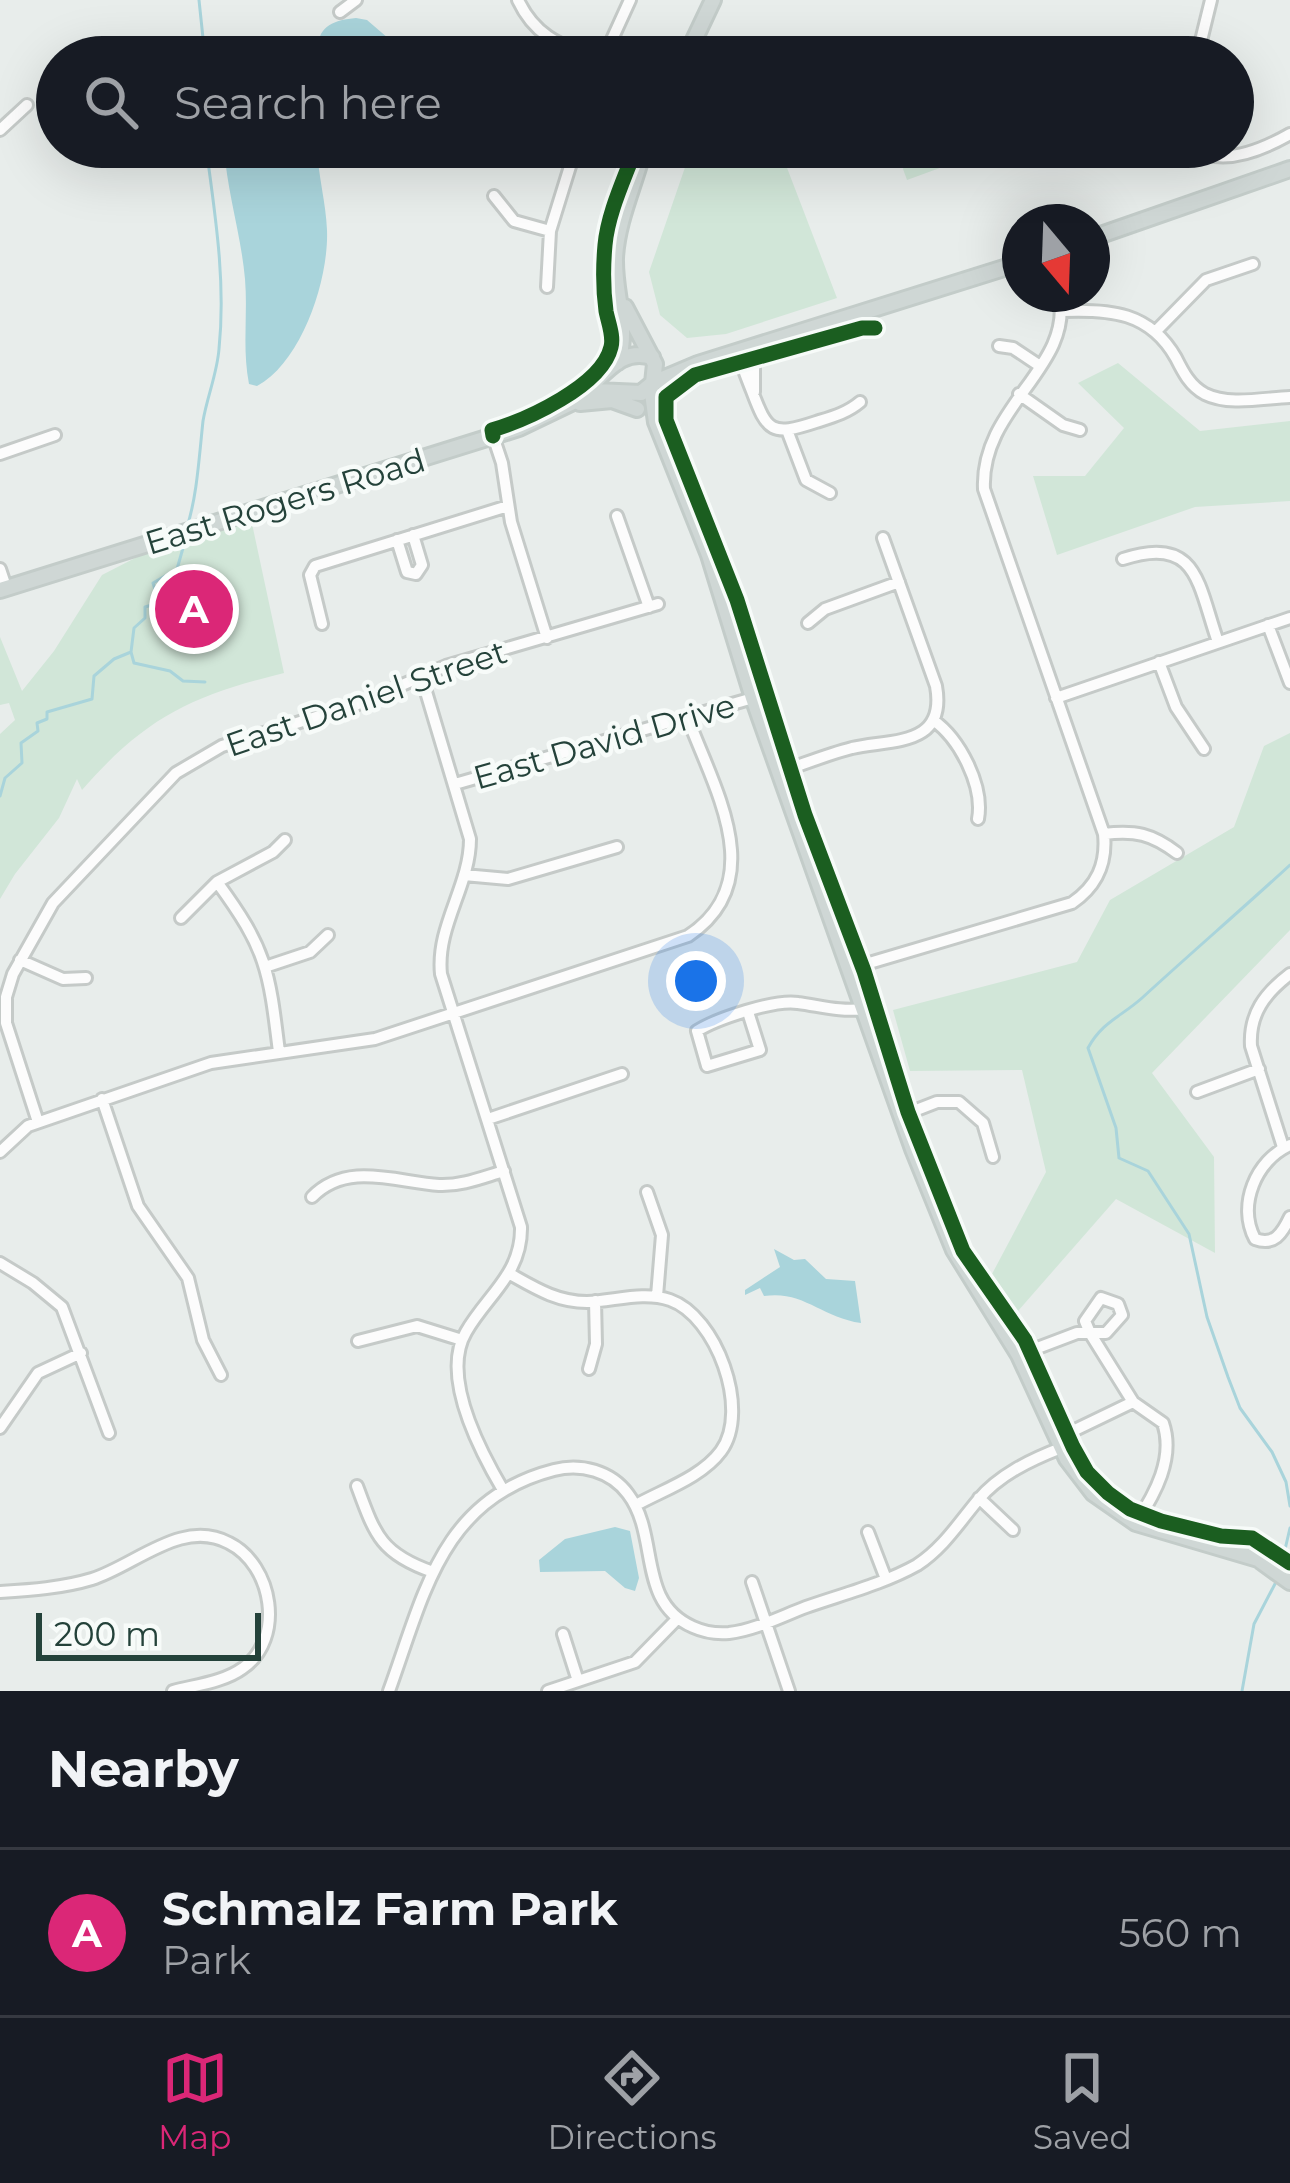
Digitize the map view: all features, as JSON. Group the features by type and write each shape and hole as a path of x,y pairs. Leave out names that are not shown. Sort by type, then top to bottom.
{"main road":[{"path":"692,36 709,0"},
{"path":"640,168 615,257 624,336 614,376 664,444"},
{"path":"1110,232 1290,169"},
{"path":"624,391 641,393 698,364 1002,269"},
{"path":"621,301 653,359 655,417 664,444 709,555 753,698 902,1116 955,1250 1019,1354 1061,1448 1093,1493 1136,1523 1258,1559 1290,1581"},
{"path":"617,363 633,353 698,364"},
{"name":"East Rogers Road","path":"560,410 617,363"},
{"path":"655,417 659,391 674,376"},
{"name":"East Rogers Road","path":"3,588 494,436 596,391 624,391"},
{"path":"560,410 591,401 617,401 637,409"}],"street":[{"path":"340,12 356,0"},
{"path":"518,0 544,36"},
{"path":"614,36 630,0"},
{"path":"1202,36 1211,0"},
{"path":"0,130 27,105"},
{"path":"1254,147 1290,134"},
{"path":"547,287 550,231 570,168"},
{"path":"494,196 514,221 550,231"},
{"path":"1156,331 1206,280 1253,264"},
{"path":"850,969 1072,903 1099,875 1104,834 984,490 988,446 1058,338 1062,312"},
{"path":"1110,312 1120,312 1156,331 1188,379 1203,392 1225,399 1290,397"},
{"path":"999,346 1040,366"},
{"path":"747,351 764,421 787,430 848,411 860,402"},
{"path":"1019,394 1063,425 1080,430"},
{"path":"787,430 806,480 830,493"},
{"path":"0,454 55,435"},
{"path":"494,436 508,506 547,638"},
{"path":"322,624 311,570 508,506"},
{"name":"East Daniel Street","path":"38,1122 6,1023 6,997 20,960 53,903 176,773 222,746 358,704 421,675 654,606 617,516"},
{"path":"397,540 407,572 416,574 422,568 413,535"},
{"path":"780,772 849,749 906,740 921,734 933,721 938,705 936,686 883,538"},
{"path":"1123,559 1162,550 1183,560 1192,571 1218,642"},
{"path":"0,569 3,588"},
{"path":"808,622 825,608 899,582"},
{"path":"1056,698 1290,618"},
{"path":"1268,626 1290,683"},
{"path":"1159,662 1176,706 1204,749"},
{"path":"421,675 470,839 464,875 440,950 441,974 521,1227 519,1255 510,1274 462,1340 456,1363 480,1449 502,1490"},
{"name":"East David Drive","path":"455,784 753,698"},
{"path":"0,1152 22,1130 38,1122 221,1060 375,1039 675,941 710,919 730,887 733,849 687,716"},
{"path":"933,721 958,743 980,805 978,819"},
{"path":"1104,834 1143,832 1177,853"},
{"path":"181,918 217,882 273,852 285,840"},
{"path":"464,875 508,879 617,847"},
{"path":"217,882 248,924 268,966 279,1052"},
{"path":"268,966 310,952 328,935"},
{"path":"20,960 63,979 86,978"},
{"path":"1290,974 1254,1013 1251,1046 1288,1144 1251,1188 1250,1232 1255,1239 1270,1242 1278,1238 1290,1217"},
{"path":"748,1012 760,1051 707,1066 697,1031 748,1012 786,1002 841,1012 864,1009"},
{"path":"1197,1093 1259,1070"},
{"path":"488,1119 622,1074"},
{"path":"102,1100 138,1205 188,1278 203,1340 221,1375"},
{"path":"902,1116 937,1102 959,1102 983,1123 993,1157"},
{"path":"312,1197 327,1184 365,1175 449,1184 504,1171"},
{"path":"647,1192 662,1235 657,1296"},
{"path":"0,1263 56,1299 70,1323 110,1432"},
{"path":"510,1274 555,1297 595,1301 657,1296 687,1308 704,1324 728,1385 733,1419 727,1440 712,1461 635,1505"},
{"path":"589,1369 596,1344 595,1301"},
{"path":"358,1341 417,1326 462,1340"},
{"path":"1019,1354 1077,1333 1090,1333 1133,1402 1158,1416 1166,1433 1162,1474 1136,1523"},
{"path":"0,1428 38,1372 81,1353"},
{"path":"1076,1429 1133,1402"},
{"path":"389,1691 433,1572 461,1525 502,1490 552,1470 582,1468 615,1481 635,1505 654,1586 663,1603 699,1630 718,1633 766,1622 886,1579 933,1554 979,1498 1012,1471 1061,1448"},
{"path":"357,1486 372,1527 388,1549 433,1572"},
{"path":"979,1498 1012,1530"},
{"path":"868,1532 886,1579"},
{"path":"0,1592 96,1578 191,1535 215,1536 237,1547 254,1564 268,1603 270,1622 264,1644 234,1674 173,1691"},
{"path":"752,1582 789,1691"},
{"path":"548,1691 641,1658 678,1618"},
{"path":"562,1634 578,1682"}],"green space":[{"path":"685,168 787,168 837,298 726,334 687,338 660,315 649,272"},
{"path":"903,168 940,168 907,180"},
{"path":"1118,363 1200,431 1290,421 1290,501 1195,507 1057,555 1033,476 1085,476 1124,428 1078,383"},
{"path":"251,519 284,673 222,691 172,713 127,744 82,790 77,779 59,818 0,899 0,734 15,720 9,703 0,705 0,637 22,691 54,651 102,575 180,535 184,539"},
{"path":"1290,733 1290,930 1152,1073 1214,1157 1215,1253 1116,1199 1018,1311 992,1274 1046,1172 1022,1070 910,1071 893,1010 1077,962 1110,900 1234,827 1264,746"}],"water":[{"path":"367,20 386,36 320,36 339,21"},
{"path":"227,168 320,168 327,230 318,295 287,358 257,386 249,384 247,371 245,279"},
{"path":"774,1249 794,1260 805,1259 826,1279 855,1281 861,1323 801,1300 764,1296 760,1288 745,1295 745,1290 780,1267"},
{"path":"615,1527 630,1531 639,1578 635,1591 605,1571 540,1572 539,1560 565,1539"}],"waterway":[{"path":"199,0 203,36"},
{"path":"187,527 221,324 208,168"},
{"path":"131,652 134,628 145,618 145,607 159,603 153,583 177,569 185,541"},
{"path":"0,796 5,778 22,763 21,743 38,731 37,723 47,719 47,712 92,699 94,676 114,659 131,652 134,663 170,671 183,681 205,682"},
{"path":"1290,865 1106,1026 1088,1048 1116,1128 1119,1158 1148,1171 1189,1234 1207,1317 1228,1377 1240,1408 1272,1452 1286,1482 1290,1506"},
{"path":"1280,1571 1290,1528"},
{"path":"1242,1691 1254,1624 1277,1580"}],"cycle path":[{"path":"493,436 492,430 542,410 578,388 605,361 612,343 604,286 607,233 628,168"},
{"path":"875,328 695,375 666,397 666,420 737,600 805,815 864,971 908,1112 963,1251 1025,1340 1073,1447 1087,1472 1108,1493 1130,1509 1161,1521 1221,1536 1252,1538 1290,1563"}],"place":[{"name":"Schmalz Farm Park","path":"194,609"}]}
